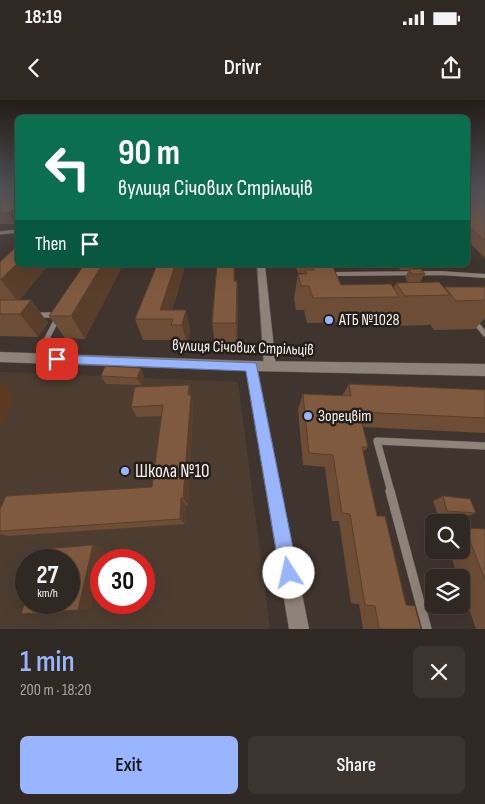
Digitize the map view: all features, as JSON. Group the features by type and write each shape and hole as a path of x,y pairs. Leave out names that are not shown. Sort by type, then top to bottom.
{"street":[{"path":"261,267 270,367"},
{"name":"вулиця Січових Стрільців","path":"0,357 270,367 485,370"},
{"path":"252,366 299,629"}],"lane":[{"path":"0,233 15,231"},
{"path":"332,267 339,282"},
{"path":"335,274 440,273 485,276"},
{"path":"30,314 59,315 38,358"},
{"path":"470,317 485,334"},
{"path":"427,629 377,441 485,446"}],"shaded area":[{"name":"Школа №10","path":"0,372 238,382 270,629 0,629"},
{"path":"0,381 10,391 12,402 0,427"}],"building":[{"path":"470,215 485,215 485,241 470,229"},
{"path":"15,248 15,266 0,280 0,262"},
{"path":"83,267 101,267 71,316 49,316"},
{"path":"156,267 174,267 160,310 186,310 182,325 171,325 173,319 135,319"},
{"path":"217,267 234,267 234,281 237,281 236,323 212,323"},
{"path":"313,267 333,267 341,285 391,284 399,297 313,298 309,286 301,286 298,274 307,274 305,270 314,270"},
{"path":"409,269 421,269 425,274 412,274"},
{"path":"439,282 450,295 405,296 396,283"},
{"path":"445,287 485,287 485,300 456,301"},
{"path":"0,300 31,300 20,314 0,314"},
{"path":"105,366 141,368 137,378 101,376"},
{"path":"349,384 485,390 485,418 359,412 368,447 362,447 377,516 385,516 406,605 415,606 421,629 379,629 375,606 365,605 350,514 342,513 333,455 309,453 303,394 351,396"},
{"path":"189,385 188,395 191,395 180,519 0,531 0,509 6,496 152,487 163,405 131,407 135,387"},
{"path":"443,496 470,499 476,513 447,511"},
{"path":"470,528 485,529 485,580 470,541"},
{"path":"93,545 92,549 90,549 90,558 80,601 80,549 43,549"}],"place":[{"name":"АТБ №1028","path":"329,320"},
{"name":"Зорецвіт","path":"308,416"},
{"name":"Школа №10","path":"125,471"}],"route":[{"path":"57,359 252,366 289,573"}]}
